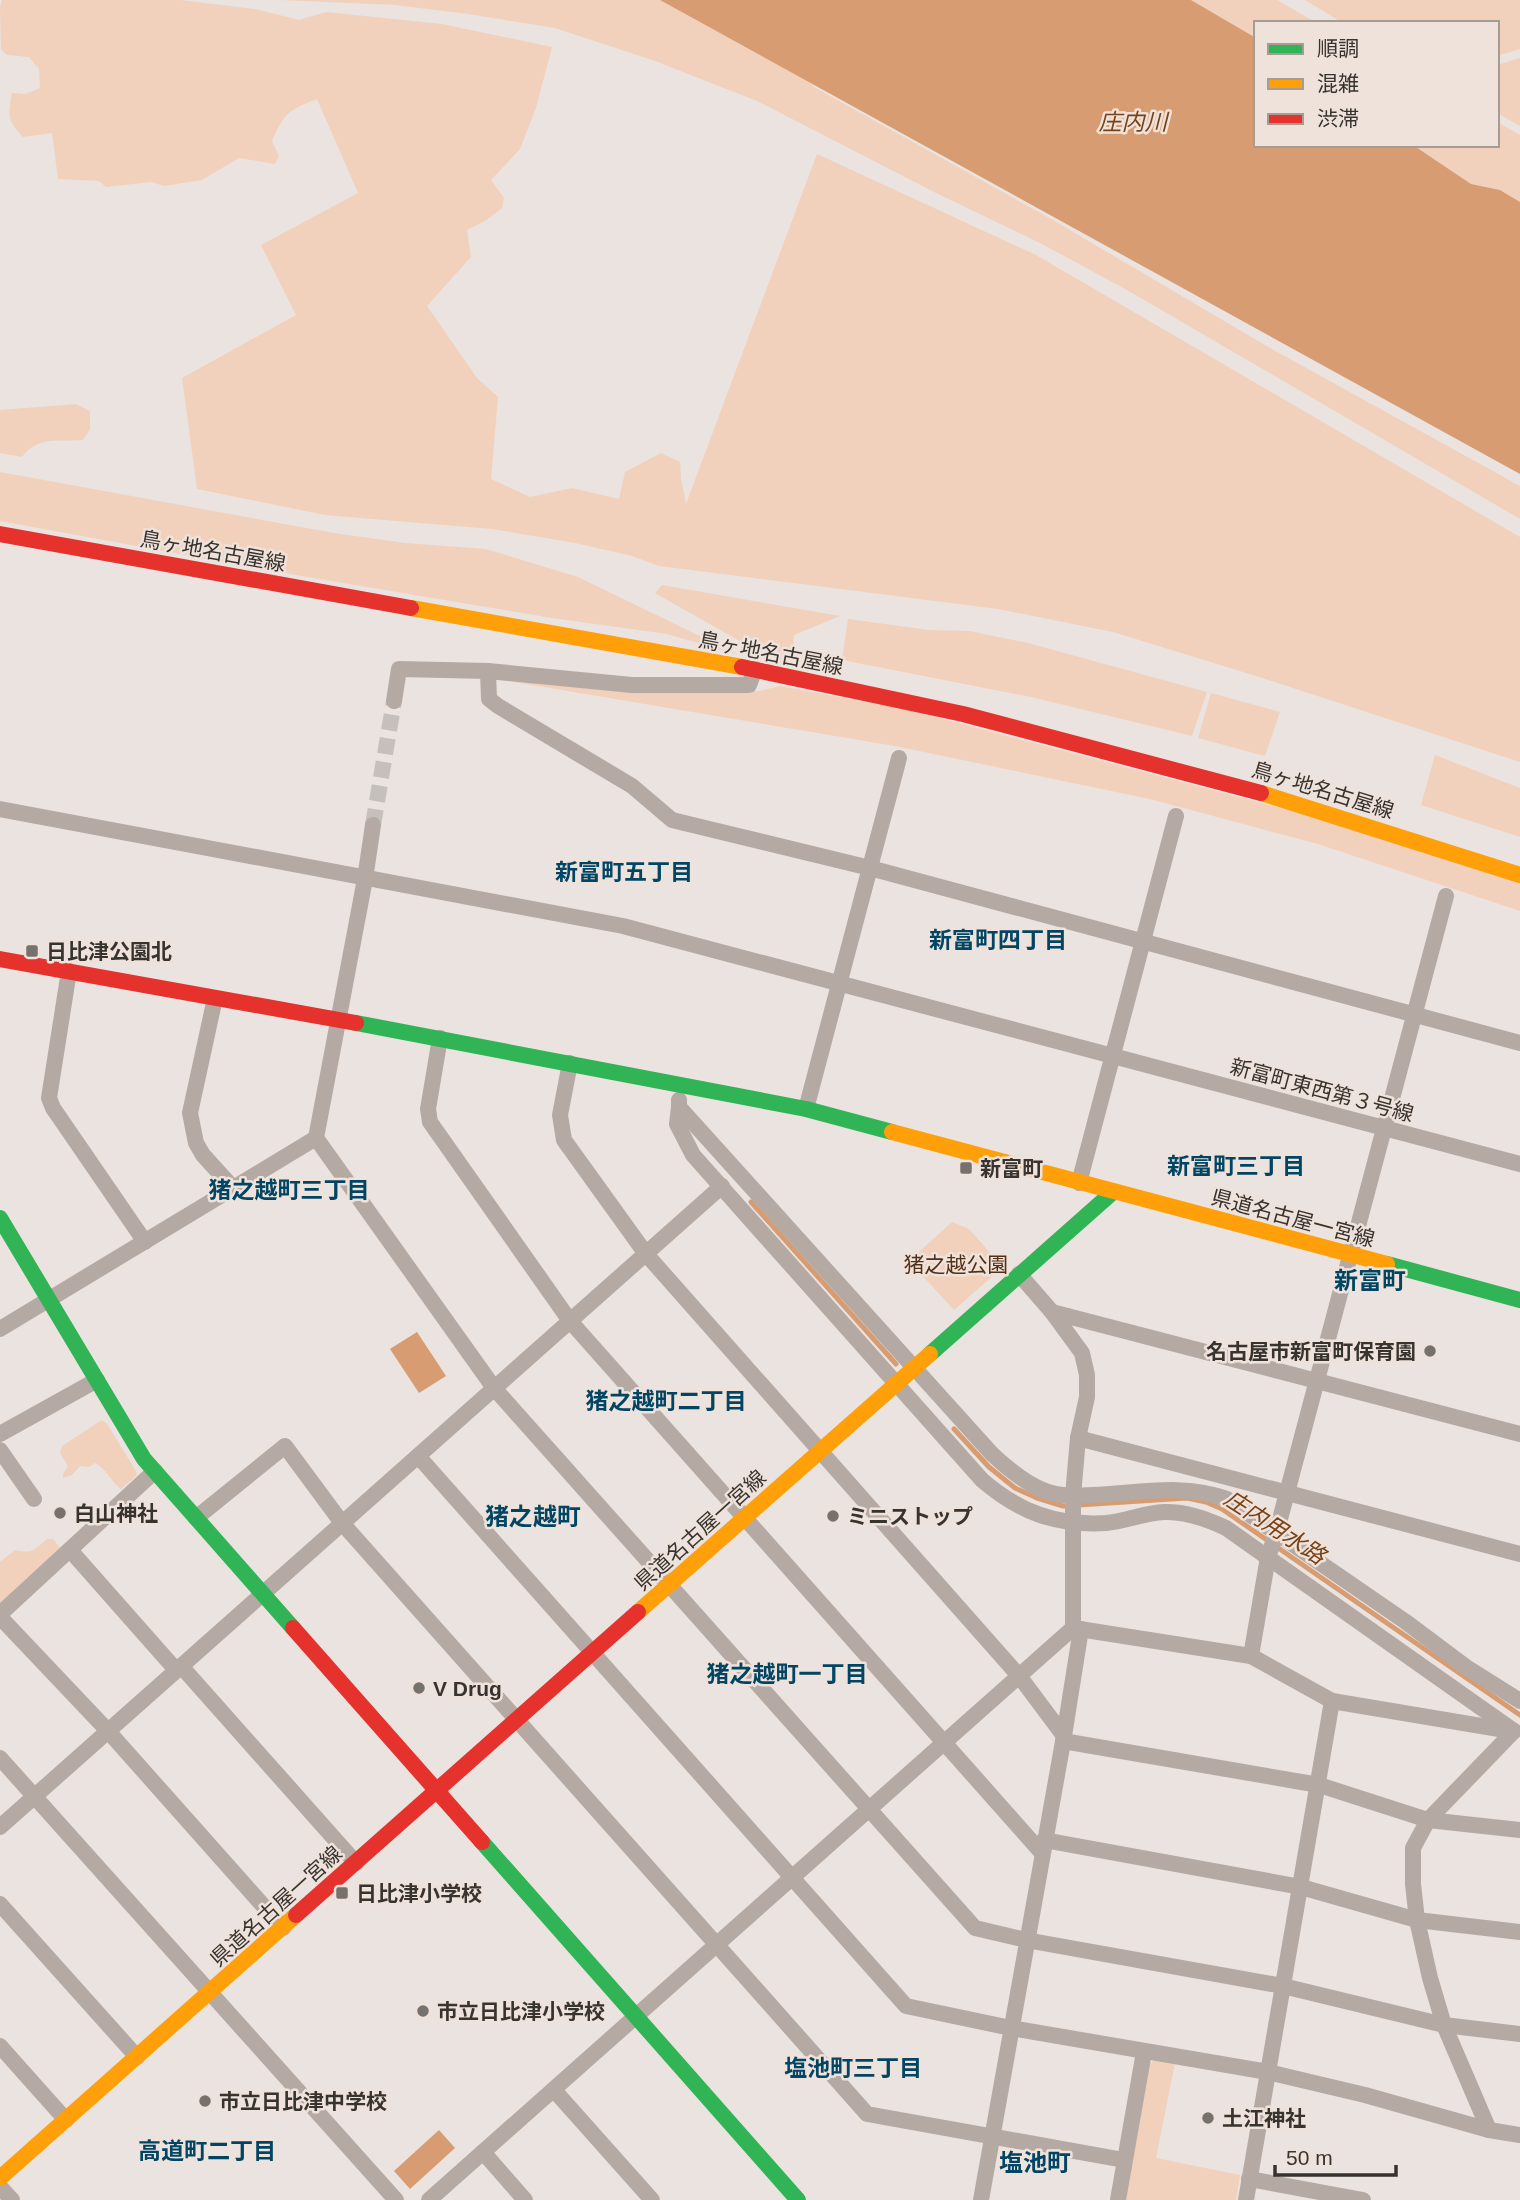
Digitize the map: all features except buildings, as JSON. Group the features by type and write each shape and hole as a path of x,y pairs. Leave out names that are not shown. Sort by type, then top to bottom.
{"main road":[{"name":"鳥ヶ地名古屋線","path":"0,534 755,669 963,714 1188,772 1307,806 1520,875"},
{"path":"0,959 440,1038 806,1110 1113,1192"},
{"name":"県道名古屋一宮線","path":"0,2178 1113,1192 1520,1300"},
{"path":"0,1218 145,1459 797,2200"}],"street":[{"path":"394,701 400,668 488,671 632,685 749,685 755,669"},
{"path":"488,671 489,699 632,786 672,820 870,868 1143,940 1520,1044"},
{"path":"806,1110 899,758"},
{"name":"新富町東西第３号線","path":"0,809 623,926 1520,1164"},
{"path":"1079,1183 1176,816"},
{"path":"373,825 317,1138 494,1388 975,1928 1026,1940 1283,1986 1444,2025 1520,2034"},
{"path":"1251,1656 1268,1556 1318,1381 1446,896"},
{"path":"69,971 49,1098 53,1108 145,1242"},
{"path":"215,998 190,1113 196,1143 203,1155 233,1188"},
{"path":"440,1038 428,1109 430,1122 570,1321 945,1744 1043,1846 1301,1887 1417,1920 1520,1932"},
{"path":"570,1063 560,1115 564,1140 646,1254 1020,1677 1063,1739 1319,1785 1428,1820 1520,1830"},
{"path":"677,1083 677,1124 693,1155 982,1480 1003,1499 1030,1512 1072,1509 1157,1490 1206,1491 1227,1499 1406,1622 1466,1667 1520,1701"},
{"path":"679,1107 1006,1467 1072,1509 1105,1523 1164,1512 1186,1514 1226,1528 1517,1732"},
{"path":"0,1329 317,1138"},
{"path":"0,1827 722,1186"},
{"path":"981,2200 1063,1739 1077,1629 1072,1509 1079,1438 1087,1397 1087,1375 1082,1353 1052,1312 1019,1274"},
{"path":"1052,1312 1520,1434"},
{"path":"0,1434 97,1380"},
{"path":"1079,1438 1520,1554"},
{"path":"196,1518 285,1446 342,1523 867,2114 1124,2160"},
{"path":"0,1450 34,1499"},
{"path":"418,1456 906,2006 1011,2028 1268,2072 1365,2095 1489,2130 1520,2135"},
{"path":"155,1471 0,1615 108,1731 283,1928"},
{"path":"70,1550 356,1863"},
{"path":"429,2200 1077,1629 1251,1656 1332,1701 1517,1732"},
{"path":"1245,2200 1332,1701"},
{"path":"1489,2130 1444,2025 1417,1920 1412,1848 1428,1820 1517,1732"},
{"path":"0,1758 396,2200"},
{"path":"0,1904 137,2057"},
{"path":"0,2046 66,2120"},
{"path":"1118,2200 1144,2052"},
{"path":"554,2090 652,2200"},
{"path":"483,2152 525,2200"},
{"path":"1249,2179 1363,2200"},
{"path":"0,2187 12,2200"}],"green space":[{"path":"2,0 180,0 255,9 299,20 326,12 442,24 552,47 536,108 520,149 491,180 504,198 502,208 467,230 471,257 427,306 477,378 498,397 491,479 530,497 572,488 619,499 625,472 661,453 680,462 686,504 817,154 1036,255 1520,537 1520,762 1113,632 998,609 659,566 632,556 575,543 492,529 325,515 197,489 182,378 296,315 261,245 358,193 317,99 288,114 280,124 272,141 279,156 275,164 239,158 202,180 164,186 151,182 106,187 99,181 58,179 52,133 23,137 10,117 12,93 25,94 40,88 39,69 29,57 7,55 1,49"},
{"path":"281,0 681,0 796,66 814,87 1053,220 1270,348 1520,486 1520,519 1127,290 1042,244 757,101 655,61 555,28 395,5"},
{"path":"1191,0 1277,0 1314,21 1254,21 1254,37"},
{"path":"1305,0 1520,0 1520,49 1499,55 1499,21 1340,21"},
{"path":"1520,58 1520,126 1499,114 1499,64"},
{"path":"1499,123 1520,135 1520,202 1500,190 1471,184 1416,147 1499,147"},
{"path":"76,404 90,411 90,429 83,440 42,442 22,457 0,453 0,410"},
{"path":"0,472 334,533 405,543 486,549 578,577 739,655 667,634 552,618 296,575 0,521"},
{"path":"662,585 840,616 794,635 792,665 786,664 750,647 655,593"},
{"path":"848,619 929,630 969,631 1028,643 1207,692 1192,736 1031,697 842,660"},
{"path":"508,681 632,689 760,691 780,686 909,710 1307,815 1520,883 1520,911 1318,844 1150,799 895,746"},
{"path":"1211,693 1280,712 1265,756 1198,738"},
{"path":"1435,755 1520,788 1520,837 1421,805"},
{"name":"猪之越公園","path":"952,1222 969,1229 1003,1267 954,1310 909,1261"},
{"path":"102,1420 136,1471 137,1475 121,1489 95,1463 89,1467 80,1466 72,1475 63,1478 68,1466 60,1453 62,1446"},
{"path":"47,1539 53,1539 60,1548 0,1603 0,1562 15,1550 32,1551"},
{"path":"1154,2060 1175,2063 1156,2158 1240,2175 1236,2200 1124,2200 1148,2066"}],"water":[{"name":"庄内川","path":"660,0 1191,0 1254,37 1254,147 1416,147 1471,184 1500,190 1520,202 1520,474"},
{"path":"417,1332 446,1376 419,1393 390,1349"},
{"path":"439,2130 455,2148 410,2189 394,2171"}],"waterway":[{"name":"庄内用水路","path":"751,1202 896,1364"},
{"name":"庄内用水路","path":"954,1429 989,1467 1015,1488 1063,1506 1187,1498 1222,1509 1520,1715"}],"tunnel":[{"path":"373,825 394,701"}],"traffic: fast":[{"path":"356,1023 806,1109 892,1132"},
{"path":"930,1354 1113,1192"},
{"path":"0,1218 144,1459 293,1628"},
{"path":"1387,1264 1520,1300"},
{"path":"482,1842 798,2200"}],"traffic: slow":[{"path":"411,608 742,667"},
{"path":"1261,793 1520,875"},
{"path":"892,1132 1387,1264"},
{"path":"638,1612 930,1354"},
{"path":"0,2178 296,1915"}],"traffic: jam":[{"path":"0,534 411,608"},
{"path":"742,667 963,714 1261,793"},
{"path":"0,959 356,1023"},
{"path":"296,1915 638,1612"},
{"path":"293,1628 482,1842"}],"place":[{"name":"日比津公園北","path":"32,951"},
{"name":"新富町","path":"966,1168"},
{"name":"名古屋市新富町保育園","path":"1430,1351"},
{"name":"白山神社","path":"60,1513"},
{"name":"ミニストップ","path":"833,1516"},
{"name":"V Drug","path":"419,1688"},
{"name":"日比津小学校","path":"342,1893"},
{"name":"市立日比津小学校","path":"423,2011"},
{"name":"市立日比津中学校","path":"205,2101"},
{"name":"土江神社","path":"1208,2118"}],"district":[{"name":"新富町五丁目","path":"624,872"},
{"name":"新富町四丁目","path":"998,940"},
{"name":"新富町三丁目","path":"1236,1166"},
{"name":"猪之越町三丁目","path":"289,1190"},
{"name":"新富町","path":"1370,1280"},
{"name":"猪之越町二丁目","path":"666,1401"},
{"name":"猪之越町","path":"533,1516"},
{"name":"猪之越町一丁目","path":"787,1674"},
{"name":"塩池町三丁目","path":"853,2068"},
{"name":"高道町二丁目","path":"207,2151"},
{"name":"塩池町","path":"1035,2162"}]}
